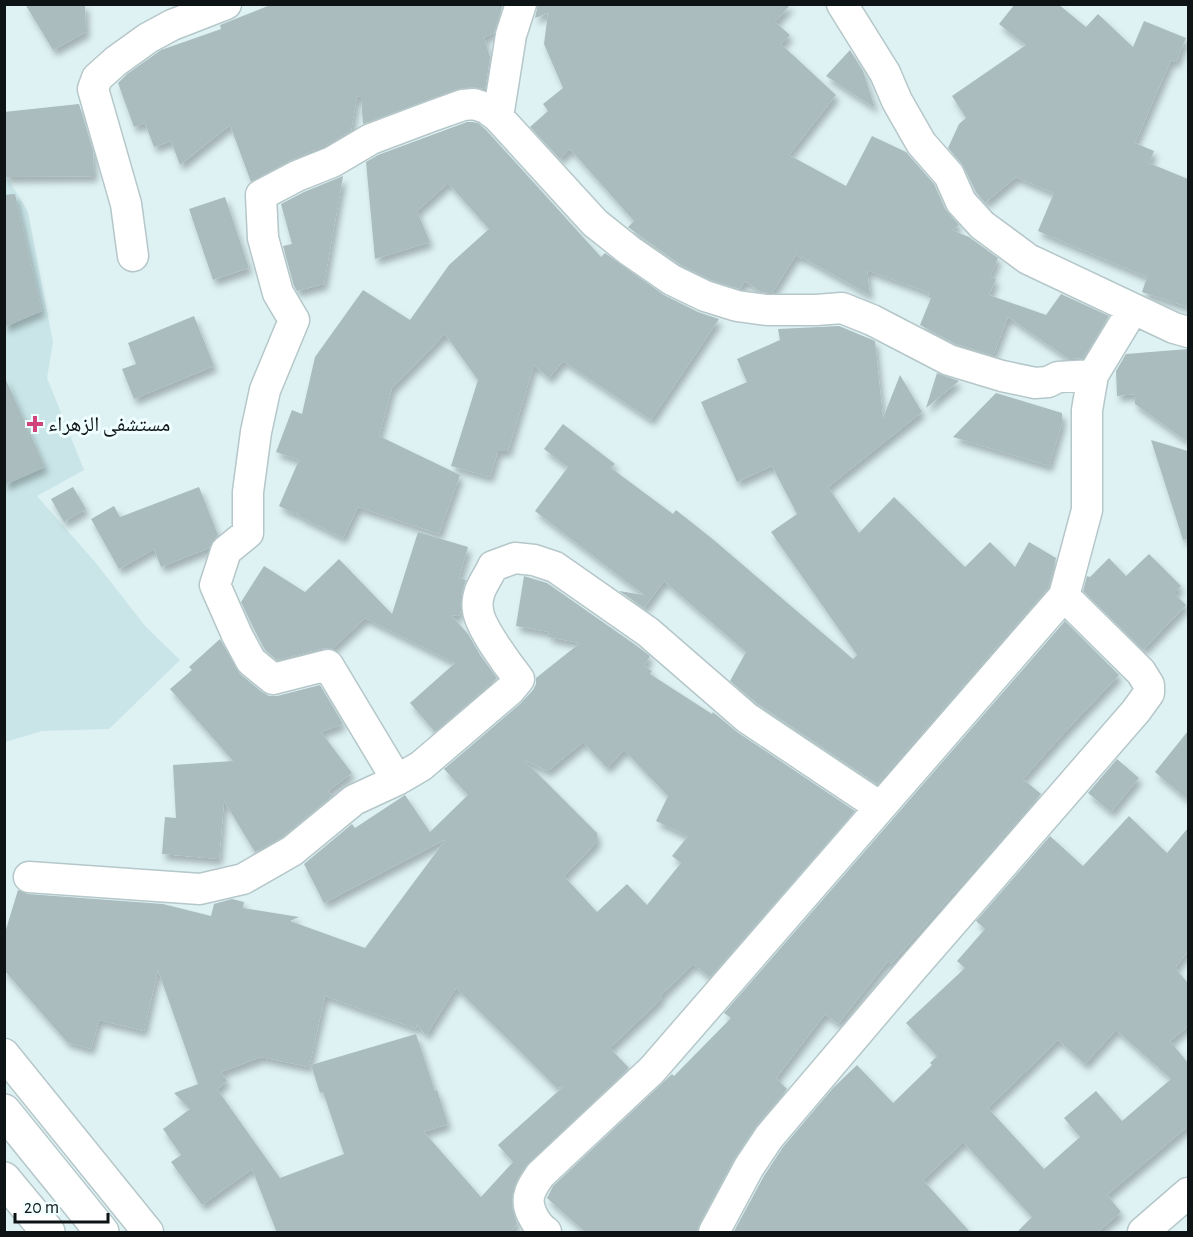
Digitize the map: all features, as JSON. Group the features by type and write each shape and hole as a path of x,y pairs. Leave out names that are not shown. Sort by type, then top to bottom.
{"highway":[{"path":"4,1111 102,1233"},
{"path":"4,1179 48,1233"}],"street":[{"path":"133,256 126,204 93,89 97,78 148,38 172,25 226,4"},
{"path":"498,117 511,35 521,4"},
{"path":"842,4 885,73 897,101 921,142 949,175 962,202 982,225 1028,259 1174,328 1188,332"},
{"path":"397,780 328,665 273,679 251,661 214,585 226,551 248,533 248,492 256,432 266,390 294,320 278,293 263,238 261,195 297,176 332,162 370,139 463,105 474,104 486,108 498,117 595,223 672,280 705,296 737,306 767,310 842,308 872,320 949,360 1035,383 1048,382 1058,377 1094,375"},
{"path":"546,1233 531,1212 529,1195 540,1175 652,1070 1064,596 1087,510 1087,410 1094,375 1133,309"},
{"path":"29,876 200,889 243,879 292,851 354,800 421,766 510,690 519,679 500,653 477,612 480,590 493,566 515,558 534,560 555,567 648,632 747,718 880,807"},
{"path":"714,1233 749,1167 769,1137 1129,720 1149,693 1149,685 1142,672 1064,596"},
{"path":"4,1054 148,1233"},
{"path":"1143,1233 1188,1193"}],"shaded area":[{"name":"مستشفى الزهراء","path":"4,172 28,212 53,342 47,378 84,470 37,496 95,562 146,627 180,660 109,729 42,731 5,742"}],"building":[{"path":"25,4 85,4 86,32 53,50"},
{"path":"273,4 503,4 494,33 484,37 490,57 485,89 473,87 457,89 363,124 361,97 357,96 351,131 251,182 230,125 180,165 171,141 154,147 145,123 134,127 118,83 161,50 221,29 220,25"},
{"path":"538,4 791,4 775,22 790,35 781,44 836,95 789,155 846,186 872,136 906,152 934,184 945,209 959,225 952,230 969,237 998,258 990,277 996,279 989,295 1046,315 1061,294 1109,316 1083,358 1069,359 1008,317 992,355 956,344 920,325 931,298 928,297 930,293 867,270 870,295 796,255 772,293 761,292 745,281 740,289 711,280 681,265 628,227 634,221 570,149 560,159 530,127 548,111 543,104 563,88 544,44 548,13 535,18"},
{"path":"1015,4 1058,4 1086,27 1098,14 1133,47 1144,21 1186,38 1176,62 1171,60 1135,143 1154,151 1149,163 1188,179 1188,307 1142,292 1147,277 1038,231 1054,193 1016,177 985,203 976,192 962,164 948,148 959,124 966,118 952,96 1026,45 999,24"},
{"path":"850,50 863,71 875,108 826,76"},
{"path":"79,104 93,151 94,176 4,177 4,112"},
{"path":"467,122 478,123 486,130 601,257 605,253 664,295 698,312 719,319 651,420 563,361 549,378 534,365 508,451 498,451 490,477 451,466 478,380 445,334 392,388 379,436 460,475 439,534 358,507 343,538 297,515 299,512 295,514 279,506 299,460 276,452 292,410 302,414 315,357 363,290 410,320 449,265 489,229 448,183 417,211 430,242 375,259 366,162 378,155"},
{"path":"343,176 324,284 297,291 283,246 292,244 281,204"},
{"path":"15,194 42,311 4,327 4,195"},
{"path":"225,197 249,268 213,280 189,209"},
{"path":"194,316 214,366 134,399 122,369 136,364 128,343"},
{"path":"839,326 875,341 883,418 900,375 922,412 828,487 859,533 894,497 965,567 990,542 1015,567 1029,542 1056,558 1048,588 877,784 758,704 730,681 746,652 664,581 644,608 619,591 644,595 535,511 568,467 544,449 563,424 615,464 611,468 673,514 676,510 715,541 853,659 857,655 771,532 797,514 772,466 737,482 701,402 747,382 737,359 780,340 778,329"},
{"path":"1188,349 1188,442 1135,404 1134,394 1117,396 1116,371 1126,354"},
{"path":"937,373 959,381 926,408"},
{"path":"4,376 45,467 4,485"},
{"path":"996,393 1062,413 1062,423 1049,466 953,437"},
{"path":"1151,440 1188,451 1188,539 1183,540"},
{"path":"73,487 86,509 64,522 51,499"},
{"path":"199,487 218,535 209,548 161,567 154,549 119,569 91,519 114,506 120,517"},
{"path":"418,532 468,547 459,578 466,580 461,595 461,610 459,616 451,615 468,634 497,678 435,732 410,703 455,663 365,618 332,649 324,648 277,660 265,650 241,602 264,566 305,592 339,559 392,614"},
{"path":"1149,554 1181,586 1174,593 1186,605 1143,650 1083,591 1087,576 1090,577 1109,558 1126,576"},
{"path":"524,576 547,583 650,656 644,666 652,671 650,674 712,714 713,712 737,732 855,811 710,977 693,964 660,996 662,998 610,1048 629,1068 526,1166 513,1189 512,1207 517,1224 509,1233 277,1233 252,1169 202,1205 171,1162 181,1155 163,1129 190,1109 174,1093 198,1084 158,970 144,1031 99,1020 91,1049 67,1042 4,970 4,936 18,890 28,894 163,904 211,916 214,904 232,899 244,902 243,908 299,917 290,921 365,948 446,839 324,903 304,864 352,824 355,828 405,795 430,832 468,795 444,769 521,703 533,690 536,678 580,643 548,637 549,632 516,626","holes":["583,742 607,768 624,750 668,796 656,821 688,836 672,856 681,863 647,905 627,884 597,912 564,876 597,842 597,833 524,760 548,771","456,988 557,1088 564,1086 498,1145 513,1162 481,1197 424,1132 448,1124 416,1034 311,1065 320,1093 323,1092 344,1154 280,1178 217,1089 227,1081 221,1072 261,1057 309,1067 325,996 417,1029 416,1024 426,1035"]},
{"path":"1065,621 1119,675 1023,779 1041,794 891,964 888,961 838,1024 825,1014 776,1078 787,1089 756,1126 735,1157 699,1224 697,1233 586,1233 547,1198 553,1186 672,1074 674,1076 731,1018 724,1013"},
{"path":"220,639 240,674 269,696 320,685 343,724 321,732 352,773 328,791 332,796 282,837 255,852 224,801 219,859 162,854 165,817 176,818 173,765 233,761 170,689 192,670 189,667"},
{"path":"1188,731 1188,800 1155,772"},
{"path":"1117,759 1139,778 1111,812 1088,793"},
{"path":"1129,816 1167,853 1188,828 1188,951 1175,968 1188,983 1188,1026 1170,1041 1188,1063 1188,1126 1107,1195 1121,1212 1096,1233 1016,1233 1032,1217 963,1142 923,1180 971,1233 733,1233 764,1176 783,1147 833,1088 857,1065 893,1103 932,1065 930,1063 937,1056 906,1023 965,968 957,961 985,929 976,921 1050,836 1083,866","holes":["1116,1030 1171,1079 1122,1121 1096,1091 1064,1118 1080,1137 1044,1169 988,1108 1058,1040 1085,1064"]}],"place":[{"name":"مستشفى الزهراء","path":"35,424"}]}
